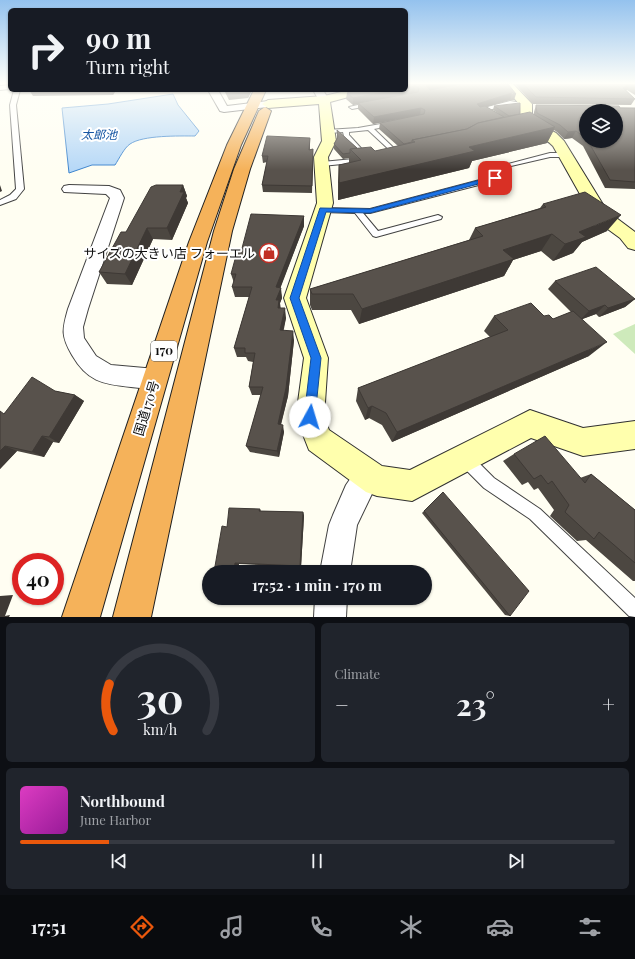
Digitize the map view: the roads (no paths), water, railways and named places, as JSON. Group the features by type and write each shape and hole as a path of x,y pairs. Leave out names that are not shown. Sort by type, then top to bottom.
{"highway":[{"name":"国道170号","path":"81,617 198,242 231,151 254,113"},
{"name":"170","path":"132,617 223,231 259,113"}],"street":[{"path":"329,113 337,131 329,141 321,157 325,203 295,298 316,358 310,417 319,440 377,481 412,486 530,424 583,442 635,435"},
{"path":"527,113 522,125 551,136 559,144 600,215 626,234 635,244"},
{"path":"69,189 109,190 115,193 116,198 78,309 73,328 74,340 88,363 100,372 111,375 156,378"},
{"path":"617,228 635,223"},
{"path":"337,565 344,525 356,495 368,475"},
{"path":"330,617 331,605"}],"lane":[{"path":"0,203 13,196 20,189 14,113"},
{"path":"337,131 369,128 399,122"},
{"path":"369,128 398,155"},
{"path":"322,164 372,160 346,135 337,131"},
{"path":"511,164 550,154 566,155"},
{"path":"323,210 370,211 495,178"},
{"path":"357,211 376,234 438,217"},
{"path":"464,458 489,483 535,514 635,610"}],"water":[{"name":"太郎池","path":"63,113 184,113 199,131 195,136 161,137 136,141 126,148 115,165 92,165 69,173"}],"place":[{"name":"サイズの大きい店 フォーエル","path":"269,253"}]}
